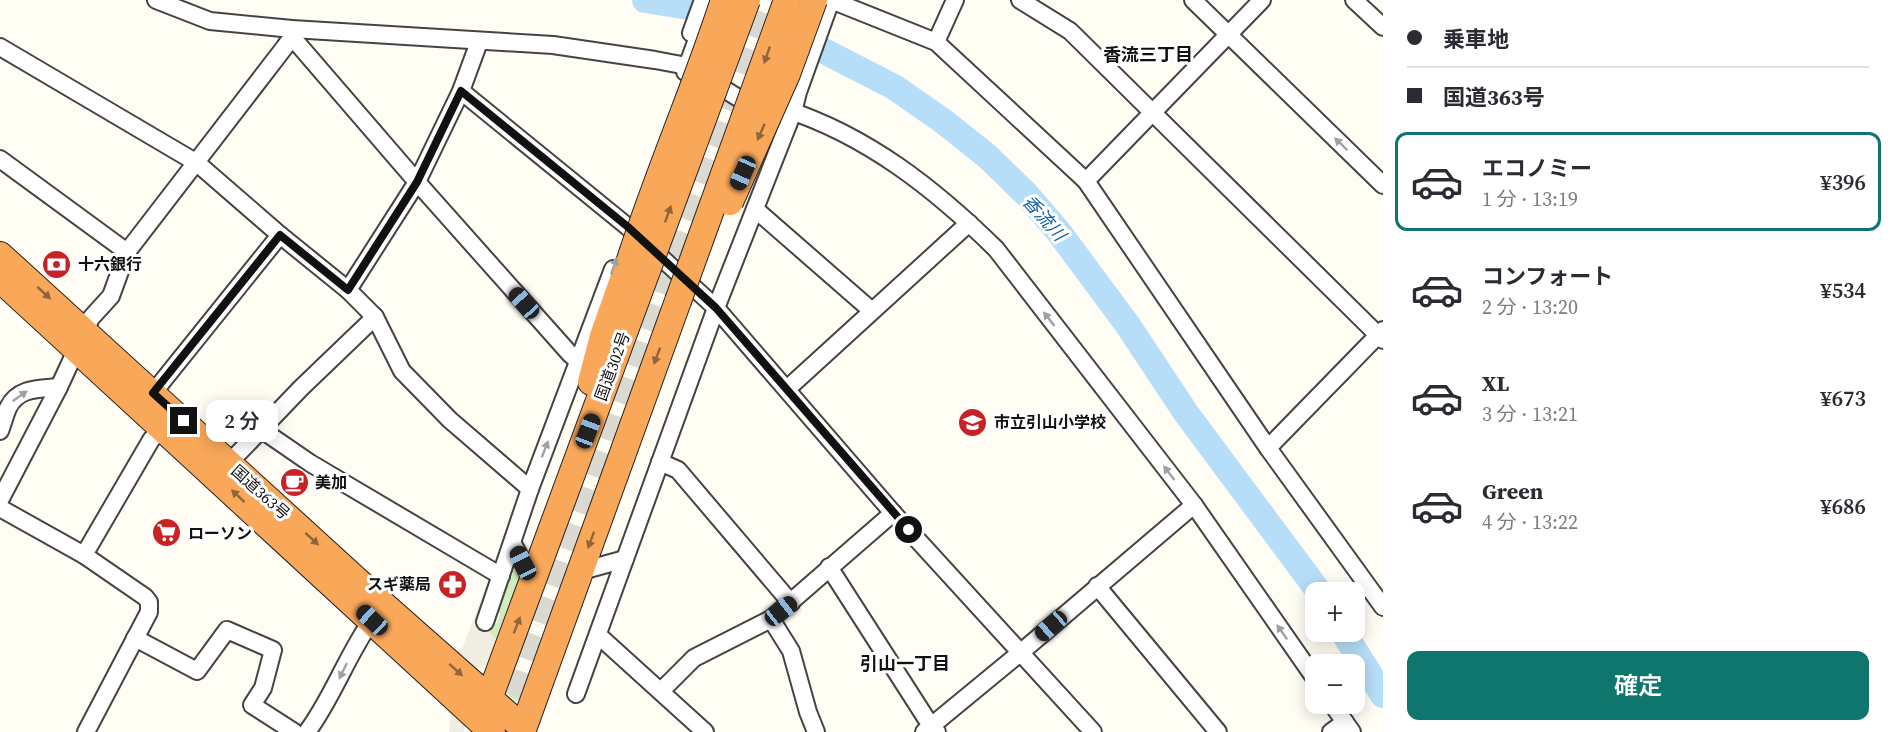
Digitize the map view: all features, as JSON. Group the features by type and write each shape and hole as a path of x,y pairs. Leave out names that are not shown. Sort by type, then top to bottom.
{"highway":[{"path":"640,261 638,212 686,88 689,67 724,0"},
{"path":"485,721 561,507 603,336 640,261 747,0"},
{"path":"523,730 578,572 788,0"},
{"path":"689,270 717,233 787,74 819,9"},
{"name":"国道363号","path":"0,255 162,427 372,620 485,721 523,730"},
{"name":"国道363号","path":"0,279 153,393 229,463 485,721"}],"street":[{"path":"156,0 210,21 292,33 553,45 689,67 740,99 794,112 872,148 929,188 996,249 1194,505 1305,664"},
{"path":"489,618 530,489 689,67 691,43 703,0"},
{"path":"691,43 712,0"},
{"path":"576,694 716,308 794,112 819,9 831,0 936,42 1086,181 1268,448 1383,607"},
{"path":"936,42 955,0"},
{"path":"1020,0 1070,31 1381,335 1268,448"},
{"path":"1193,0 1383,185"},
{"path":"1086,181 1262,0"},
{"path":"1354,0 1383,27"},
{"path":"0,500 59,387 91,318 111,296 127,252 197,163 292,33"},
{"path":"292,33 417,182 578,361"},
{"path":"348,290 417,182 461,91 479,42"},
{"path":"0,46 197,163 348,290 375,317 402,371 450,420 530,489"},
{"path":"461,91 628,227 716,308 893,513 1093,732"},
{"path":"0,159 127,252"},
{"path":"755,209 872,311"},
{"path":"787,389 969,223"},
{"path":"153,393 280,235"},
{"path":"229,463 301,388 375,317"},
{"path":"0,430 8,409 17,396 26,391 59,387"},
{"path":"84,555 151,440 162,427"},
{"path":"262,430 310,464 501,576"},
{"path":"660,462 678,470 791,603"},
{"path":"829,567 931,730 1194,505"},
{"path":"0,508 84,555 149,602 149,612 86,732"},
{"path":"661,691 693,658 771,619 893,513"},
{"path":"513,544 533,582"},
{"path":"578,572 625,559"},
{"path":"1097,586 1218,732"},
{"path":"771,619 791,651 816,732"},
{"path":"307,732 327,703 360,636 372,620"},
{"path":"135,638 196,671 227,630 273,650 263,688 252,705 294,732"},
{"path":"598,635 705,732"},
{"path":"1331,732 1349,727 1339,714"}],"green space":[{"path":"513,570 517,570 524,576 504,648 488,631 491,622 497,623 500,613 495,611"},
{"path":"515,676 526,687 522,699 516,701 509,696"}],"shaded area":[{"path":"244,458 455,650 462,649 488,582 483,574 491,579 494,583 480,626 488,629 491,622 488,631 504,647 500,656 490,664 475,668 456,662 240,465"},
{"path":"371,633 466,725 464,732 449,732 451,718 446,707 368,637"}],"waterway":[{"name":"香流川","path":"645,0 689,7 748,21 826,52 894,87 943,121 987,156 1026,194 1058,231 1127,324 1186,413 1312,582"},
{"name":"香流川","path":"1349,642 1383,695"}],"tunnel":[{"path":"498,732 525,651 761,0"}],"place":[{"name":"十六銀行","path":"57,264"},
{"name":"市立引山小学校","path":"973,422"},
{"name":"美加","path":"294,482"},
{"name":"ローソン","path":"167,533"},
{"name":"スギ薬局","path":"452,584"}],"district":[{"name":"香流三丁目","path":"1148,55"},
{"name":"引山一丁目","path":"905,664"}],"route":[{"path":"184,421 153,393 280,235 348,290 417,182 461,91 628,227 716,308 909,530"}]}
